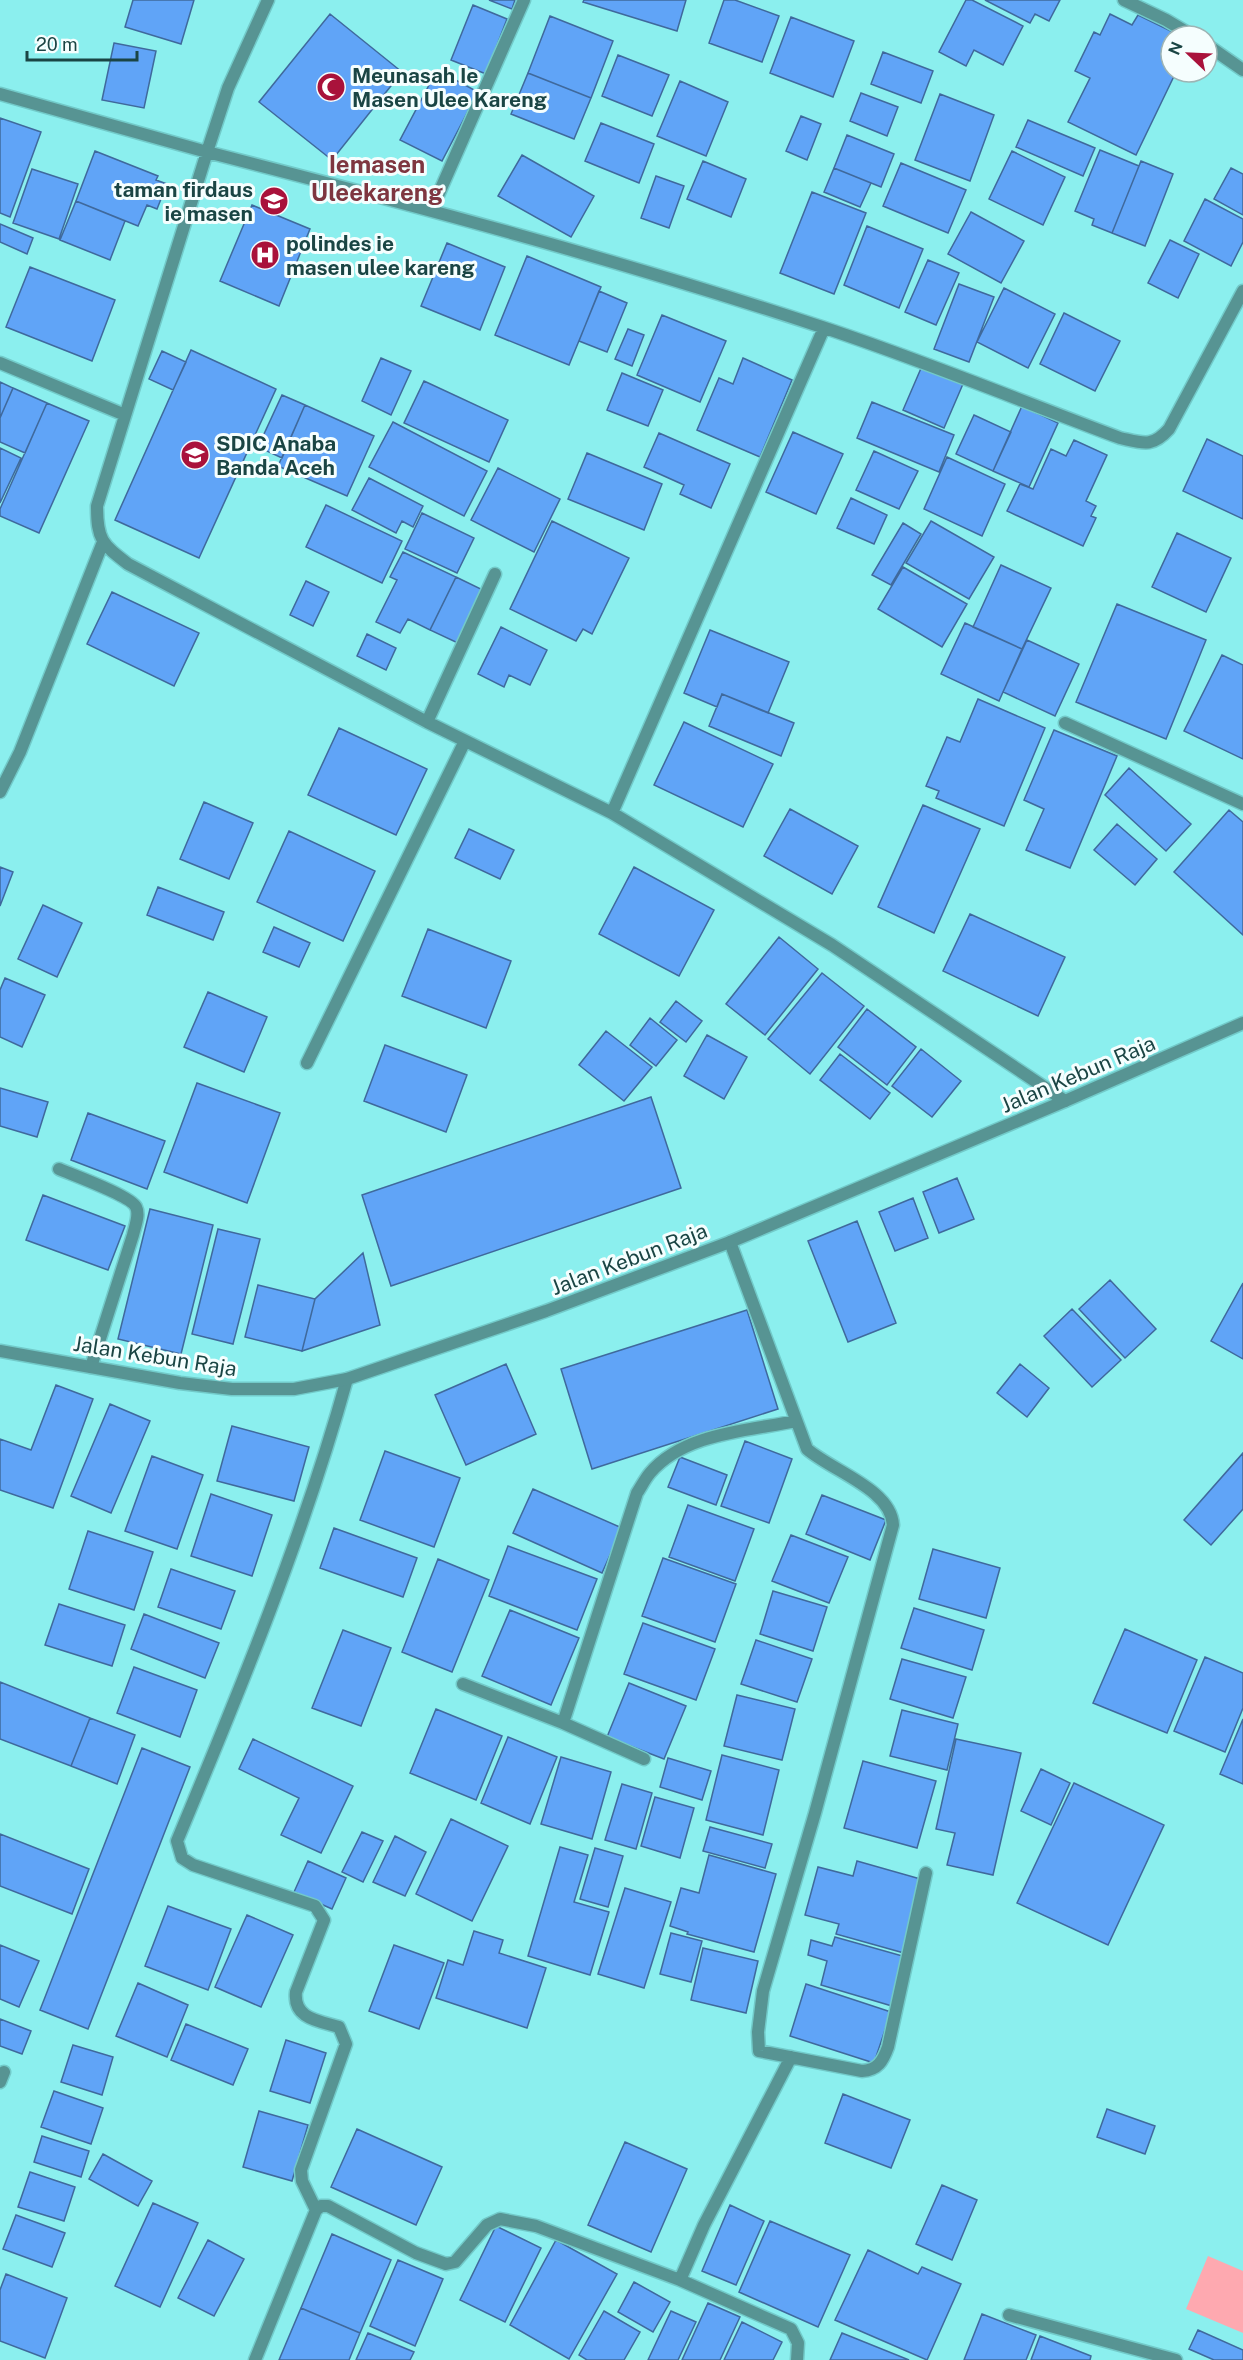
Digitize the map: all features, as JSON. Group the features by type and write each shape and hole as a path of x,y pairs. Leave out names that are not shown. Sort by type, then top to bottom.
{"street":[{"path":"268,0 228,88 97,506 97,527 103,542 128,564 427,722 612,813 832,945 1065,1101"},
{"path":"432,209 524,0"},
{"path":"1124,0 1173,24"},
{"path":"1219,53 1243,70"},
{"path":"0,94 207,152 432,209 602,258 824,328 1120,438 1145,443 1154,442 1169,429 1243,291"},
{"path":"612,813 824,328"},
{"path":"0,363 125,415"},
{"path":"0,792 20,752 103,542"},
{"path":"427,722 495,574"},
{"path":"1065,723 1243,804"},
{"path":"307,1063 465,741"},
{"name":"Jalan Kebun Raja","path":"0,1351 180,1383 232,1389 294,1389 347,1379 535,1315 730,1242 1065,1101 1243,1023"},
{"path":"59,1169 133,1202 138,1213 92,1367"},
{"path":"730,1242 807,1449 873,1492 889,1508 893,1525 815,1814 763,1991 758,2032 759,2051 862,2072 877,2067 883,2059 915,1933 926,1873"},
{"path":"315,2210 302,2181 301,2170 345,2044 339,2027 306,2018 295,2001 296,1992 324,1920 315,1905 193,1865 182,1858 177,1841 249,1668 333,1430 347,1379"},
{"path":"563,1724 630,1513 637,1493 649,1474 667,1457 685,1447 708,1439 796,1421"},
{"path":"463,1684 644,1759"},
{"path":"680,2280 704,2225 791,2057"},
{"path":"255,2360 315,2210 321,2206 328,2206 416,2253 446,2264 455,2262 487,2225 500,2219 536,2226 680,2280 791,2329 798,2343 797,2360"},
{"path":"1009,2315 1176,2360"}],"shaded area":[{"path":"1208,2256 1243,2271 1243,2333 1186,2309"}],"building":[{"path":"133,0 194,0 181,44 125,27"},
{"path":"489,0 515,0 512,9"},
{"path":"584,0 686,0 677,31 583,2"},
{"path":"724,0 735,0 779,16 762,62 709,43"},
{"path":"966,0 972,0 1023,26 1003,65 974,50 966,66 939,52"},
{"path":"985,0 1060,0 1049,21 1035,14 1030,23"},
{"path":"473,5 507,19 486,74 451,60"},
{"name":"Meunasah Ie Masen Ulee Kareng","path":"330,14 402,72 332,160 259,102"},
{"path":"1110,14 1132,25 1138,15 1159,25 1159,84 1170,84 1136,155 1068,122 1090,78 1075,71 1094,32 1100,35"},
{"path":"550,16 613,41 591,98 528,73"},
{"path":"791,17 854,41 833,97 770,73"},
{"path":"114,43 156,51 144,108 102,100"},
{"path":"883,52 933,71 921,103 871,84"},
{"path":"618,55 669,75 652,116 602,96"},
{"path":"437,70 478,92 442,161 400,140"},
{"path":"528,73 591,98 574,139 511,114"},
{"path":"680,81 728,102 706,156 657,136"},
{"path":"861,93 898,107 887,136 850,121"},
{"path":"940,94 994,115 970,181 915,160"},
{"path":"801,116 821,124 807,160 786,151"},
{"path":"0,118 41,132 10,217 0,213"},
{"path":"1028,120 1095,148 1083,176 1016,147"},
{"path":"601,123 654,144 639,183 585,161"},
{"path":"847,135 894,154 881,187 834,168"},
{"path":"1100,150 1139,166 1112,233 1092,225 1094,219 1075,211"},
{"path":"95,151 158,176 156,180 167,184 157,209 147,205 138,226 76,201"},
{"path":"1012,151 1065,177 1043,225 989,199"},
{"path":"522,155 594,196 571,237 498,196"},
{"path":"703,161 746,179 731,217 687,199"},
{"path":"1141,161 1173,174 1145,246 1112,233"},
{"path":"901,163 966,190 948,233 883,206"},
{"path":"834,168 871,183 860,207 824,192"},
{"path":"1231,168 1243,174 1243,215 1214,199"},
{"path":"32,169 78,184 59,239 13,223"},
{"path":"656,176 684,186 669,228 641,218"},
{"path":"812,192 866,213 834,294 780,273"},
{"path":"1205,199 1243,219 1243,242 1231,266 1184,241"},
{"path":"76,201 125,221 110,260 60,240"},
{"name":"polindes ie masen ulee kareng","path":"252,205 310,229 279,306 220,281"},
{"path":"971,212 1024,241 1001,283 948,254"},
{"path":"0,224 33,238 27,254 0,242"},
{"path":"867,226 923,249 899,308 844,285"},
{"path":"1170,240 1199,254 1178,298 1148,283"},
{"path":"447,243 505,267 480,330 421,306"},
{"path":"527,256 601,287 569,365 495,335"},
{"path":"928,260 959,273 936,325 905,312"},
{"path":"30,267 115,300 92,361 6,327"},
{"path":"959,284 994,297 969,362 934,349"},
{"path":"1004,288 1055,314 1028,368 977,342"},
{"path":"599,291 627,303 607,352 579,341"},
{"path":"1064,313 1120,341 1095,391 1040,364"},
{"path":"662,315 726,341 700,402 637,375"},
{"path":"628,329 644,335 632,366 615,359"},
{"name":"SDIC Anaba Banda Aceh","path":"191,350 276,389 199,558 115,520"},
{"path":"162,351 186,362 173,390 149,379"},
{"path":"381,358 411,371 391,415 362,401"},
{"path":"743,358 792,380 760,457 697,430 719,378 733,384"},
{"path":"922,366 963,384 944,428 903,410"},
{"path":"622,373 663,390 648,426 607,410"},
{"path":"424,381 508,420 489,462 404,423"},
{"path":"0,382 13,388 0,418"},
{"path":"13,388 47,403 25,453 0,442 0,418"},
{"path":"282,395 305,405 282,458 258,447"},
{"path":"872,402 954,435 939,472 857,438"},
{"path":"47,403 89,421 39,533 0,516 0,509"},
{"path":"305,405 374,436 347,496 278,466"},
{"path":"1022,406 1058,423 1029,487 993,471"},
{"path":"974,415 1011,432 993,471 956,454"},
{"path":"393,422 487,471 464,516 369,467"},
{"path":"793,432 843,454 816,514 766,492"},
{"path":"659,433 730,464 711,508 680,494 684,485 644,467"},
{"path":"1207,439 1243,456 1243,519 1183,491"},
{"path":"1074,440 1107,455 1086,501 1096,506 1091,516 1096,518 1083,546 1007,511 1020,484 1033,489 1051,449 1066,456"},
{"path":"0,448 21,458 0,503"},
{"path":"874,451 918,471 899,509 856,490"},
{"path":"587,453 662,484 644,530 568,499"},
{"path":"947,457 1005,484 982,536 924,509"},
{"path":"498,468 560,499 534,552 471,520"},
{"path":"369,478 423,506 413,527 402,521 396,533 352,510"},
{"path":"851,498 887,515 874,544 837,528"},
{"path":"326,505 402,541 382,583 306,547"},
{"path":"422,513 474,538 457,573 405,549"},
{"path":"552,521 629,558 592,634 583,629 576,641 510,609"},
{"path":"931,521 994,557 969,599 906,563"},
{"path":"903,523 921,534 891,585 872,575"},
{"path":"1177,533 1231,558 1206,612 1152,587"},
{"path":"403,552 456,577 430,630 408,619 400,633 376,622 397,580 390,577"},
{"path":"1001,565 1051,588 1022,649 973,627"},
{"path":"903,567 967,604 942,647 878,609"},
{"path":"456,577 485,591 460,644 430,630"},
{"path":"306,581 329,592 313,626 290,615"},
{"path":"112,592 199,633 174,686 87,644"},
{"path":"1117,604 1206,640 1166,739 1076,702"},
{"path":"965,623 1022,649 999,701 941,674"},
{"path":"501,627 547,650 530,685 509,675 504,687 478,674"},
{"path":"710,630 789,662 768,713 722,694 717,707 684,693"},
{"path":"367,634 396,648 386,670 357,656"},
{"path":"1027,640 1079,664 1055,716 1003,692"},
{"path":"1222,655 1243,665 1243,759 1184,731"},
{"path":"722,694 794,723 781,756 709,726"},
{"path":"978,699 1045,728 1004,826 936,798 939,791 926,786 947,737 960,742"},
{"path":"684,722 773,764 743,827 654,785"},
{"path":"339,728 427,769 396,835 308,795"},
{"path":"1054,730 1117,756 1070,868 1026,850 1044,809 1024,800"},
{"path":"1129,768 1191,824 1166,851 1105,795"},
{"path":"204,802 253,823 229,879 180,859"},
{"path":"923,805 980,829 934,933 878,907"},
{"path":"790,809 858,846 832,894 764,856"},
{"path":"1229,810 1243,822 1243,935 1174,872"},
{"path":"1117,824 1157,859 1135,885 1094,850"},
{"path":"469,829 514,850 500,879 455,858"},
{"path":"289,831 375,871 343,941 257,902"},
{"path":"0,867 13,872 0,906"},
{"path":"634,867 714,910 679,976 599,934"},
{"path":"158,887 224,912 213,940 147,915"},
{"path":"43,905 82,923 57,977 18,959"},
{"path":"970,914 1065,957 1038,1016 943,971"},
{"path":"274,927 310,943 299,967 263,952"},
{"path":"428,929 511,961 486,1028 402,996"},
{"path":"779,937 818,969 765,1035 726,1004"},
{"path":"822,973 864,1006 810,1074 768,1039"},
{"path":"5,978 45,995 22,1047 0,1037 0,990"},
{"path":"208,992 267,1017 244,1072 184,1047"},
{"path":"676,1001 702,1021 686,1042 660,1022"},
{"path":"867,1009 916,1047 887,1085 838,1047"},
{"path":"650,1018 677,1040 656,1066 630,1045"},
{"path":"606,1031 652,1067 624,1101 579,1065"},
{"path":"707,1035 747,1057 724,1099 684,1076"},
{"path":"385,1045 467,1075 446,1132 364,1101"},
{"path":"921,1049 961,1081 932,1117 892,1086"},
{"path":"840,1054 890,1093 870,1119 820,1080"},
{"path":"197,1083 280,1113 247,1203 164,1172"},
{"path":"0,1088 48,1102 37,1137 0,1126"},
{"path":"651,1097 681,1188 391,1286 362,1195"},
{"path":"88,1113 165,1141 147,1189 71,1160"},
{"path":"957,1178 974,1219 939,1233 923,1192"},
{"path":"43,1195 125,1226 108,1270 26,1240"},
{"path":"913,1198 928,1238 895,1251 879,1212"},
{"path":"150,1209 213,1225 181,1354 118,1339"},
{"path":"857,1221 896,1323 848,1342 808,1241"},
{"path":"218,1229 260,1239 233,1344 192,1334"},
{"path":"363,1253 380,1325 302,1351 315,1299"},
{"path":"1110,1280 1156,1329 1125,1358 1079,1309"},
{"path":"1243,1283 1243,1359 1211,1341"},
{"path":"258,1285 315,1299 302,1351 245,1337"},
{"path":"1072,1309 1121,1360 1092,1387 1044,1336"},
{"path":"747,1310 778,1409 592,1469 561,1369"},
{"path":"506,1364 536,1434 466,1465 435,1395"},
{"path":"1020,1364 1049,1388 1027,1417 997,1393"},
{"path":"56,1385 93,1399 53,1508 0,1490 0,1439 31,1450"},
{"path":"110,1404 150,1421 111,1513 71,1496"},
{"path":"232,1426 309,1447 294,1501 217,1481"},
{"path":"745,1441 792,1459 769,1523 721,1506"},
{"path":"385,1451 460,1478 434,1547 360,1520"},
{"path":"1243,1453 1243,1509 1211,1545 1184,1520"},
{"path":"152,1456 203,1475 177,1549 125,1531"},
{"path":"680,1457 727,1475 716,1505 668,1487"},
{"path":"533,1489 622,1528 602,1573 513,1533"},
{"path":"211,1494 272,1515 252,1576 191,1556"},
{"path":"822,1495 886,1520 870,1560 806,1534"},
{"path":"688,1505 754,1529 735,1581 669,1557"},
{"path":"334,1528 417,1558 403,1597 320,1568"},
{"path":"88,1531 153,1552 134,1610 69,1589"},
{"path":"791,1535 848,1557 829,1603 772,1581"},
{"path":"508,1546 597,1579 577,1630 489,1596"},
{"path":"933,1549 1000,1568 986,1618 919,1599"},
{"path":"663,1558 736,1584 715,1642 642,1616"},
{"path":"438,1559 489,1580 452,1672 402,1652"},
{"path":"171,1569 235,1591 221,1629 158,1607"},
{"path":"773,1591 827,1607 813,1651 760,1634"},
{"path":"59,1604 125,1625 112,1666 45,1645"},
{"path":"914,1608 984,1630 972,1670 901,1648"},
{"path":"510,1610 579,1638 551,1705 482,1676"},
{"path":"144,1614 219,1643 205,1678 131,1649"},
{"path":"643,1623 715,1649 696,1700 624,1674"},
{"path":"1125,1629 1197,1660 1167,1733 1093,1703"},
{"path":"343,1630 391,1648 361,1726 312,1708"},
{"path":"756,1640 812,1659 797,1702 741,1684"},
{"path":"1205,1657 1243,1673 1243,1708 1225,1752 1174,1731"},
{"path":"902,1659 966,1677 953,1718 890,1699"},
{"path":"134,1667 197,1690 180,1737 117,1713"},
{"path":"0,1682 90,1718 71,1766 0,1739"},
{"path":"629,1683 686,1706 664,1759 607,1737"},
{"path":"737,1695 795,1709 782,1760 724,1746"},
{"path":"436,1709 502,1736 476,1800 410,1773"},
{"path":"902,1710 958,1724 947,1770 890,1756"},
{"path":"90,1718 135,1735 117,1784 71,1766"},
{"path":"1243,1719 1243,1784 1220,1774"},
{"path":"508,1737 557,1757 530,1824 481,1803"},
{"path":"253,1739 353,1786 321,1853 281,1835 299,1798 239,1769"},
{"path":"956,1739 1021,1753 993,1875 947,1865 955,1833 936,1829"},
{"path":"142,1748 190,1767 88,2029 40,2010"},
{"path":"722,1755 779,1770 763,1835 706,1820"},
{"path":"561,1757 611,1772 592,1839 541,1824"},
{"path":"668,1758 711,1771 702,1800 660,1787"},
{"path":"863,1761 936,1781 917,1848 844,1828"},
{"path":"1041,1769 1070,1783 1051,1825 1021,1811"},
{"path":"1074,1783 1164,1825 1108,1945 1017,1903"},
{"path":"622,1784 652,1793 636,1849 605,1840"},
{"path":"655,1797 694,1808 680,1858 641,1846"},
{"path":"451,1819 508,1846 472,1921 416,1894"},
{"path":"710,1827 772,1844 765,1868 703,1851"},
{"path":"362,1832 383,1841 363,1882 342,1872"},
{"path":"0,1834 89,1869 72,1914 0,1886"},
{"path":"395,1836 426,1852 405,1896 373,1882"},
{"path":"560,1847 588,1855 574,1902 609,1912 590,1975 528,1956"},
{"path":"595,1848 623,1856 608,1907 580,1899"},
{"path":"709,1855 776,1874 754,1952 687,1934 688,1932 670,1926 681,1888 699,1893"},
{"path":"308,1861 346,1878 332,1909 294,1892"},
{"path":"857,1861 924,1880 904,1953 836,1934 839,1924 805,1915 818,1867 853,1876"},
{"path":"625,1888 671,1902 644,1988 598,1974"},
{"path":"168,1906 231,1929 208,1990 145,1966"},
{"path":"247,1915 293,1935 261,2007 215,1987"},
{"path":"474,1931 503,1940 499,1953 546,1968 527,2028 436,1998 448,1960 463,1965"},
{"path":"671,1933 702,1941 691,1982 660,1974"},
{"path":"835,1937 906,1957 892,2006 821,1985 827,1961 808,1955 811,1940 832,1946"},
{"path":"0,1945 39,1961 19,2007 0,1999"},
{"path":"394,1945 444,1963 419,2029 369,2011"},
{"path":"703,1948 758,1961 746,2013 691,2000"},
{"path":"138,1983 188,2005 167,2057 116,2036"},
{"path":"806,1984 891,2012 874,2063 790,2036"},
{"path":"0,2019 31,2031 22,2054 0,2046"},
{"path":"186,2024 248,2049 233,2085 171,2060"},
{"path":"286,2040 326,2053 310,2103 270,2091"},
{"path":"73,2045 113,2057 102,2095 61,2082"},
{"path":"54,2091 103,2108 91,2144 41,2127"},
{"path":"843,2094 910,2120 891,2168 825,2143"},
{"path":"1107,2109 1155,2126 1145,2154 1097,2137"},
{"path":"259,2111 308,2125 292,2181 243,2167"},
{"path":"357,2129 442,2167 416,2225 331,2187"},
{"path":"42,2136 89,2151 81,2177 34,2162"},
{"path":"625,2142 687,2169 651,2252 588,2225"},
{"path":"103,2154 152,2181 138,2206 89,2179"},
{"path":"30,2172 75,2187 64,2221 18,2207"},
{"path":"942,2185 977,2200 952,2260 916,2244"},
{"path":"153,2203 198,2223 160,2307 115,2286"},
{"path":"730,2205 764,2221 736,2285 702,2271"},
{"path":"16,2215 65,2233 52,2267 3,2249"},
{"path":"770,2221 850,2255 818,2327 739,2292"},
{"path":"496,2226 541,2248 505,2322 460,2300"},
{"path":"332,2234 391,2260 360,2333 301,2308"},
{"path":"208,2240 244,2259 214,2316 178,2298"},
{"path":"556,2240 617,2274 569,2359 510,2325"},
{"path":"868,2250 918,2274 922,2267 961,2284 927,2360 835,2320"},
{"path":"398,2260 443,2279 415,2346 370,2326"},
{"path":"6,2274 67,2298 45,2358 0,2341 0,2290"},
{"path":"634,2282 670,2302 653,2332 618,2312"},
{"path":"708,2303 740,2317 720,2360 682,2360"},
{"path":"301,2308 360,2333 349,2360 279,2360"},
{"path":"604,2311 640,2332 624,2360 587,2360 579,2355"},
{"path":"671,2311 696,2322 678,2360 648,2360"},
{"path":"982,2314 1036,2335 1026,2360 964,2360"},
{"path":"742,2322 782,2342 773,2360 724,2360"},
{"path":"1198,2330 1243,2350 1243,2360 1214,2360 1189,2349"},
{"path":"368,2333 414,2352 410,2360 356,2360"},
{"path":"842,2333 909,2360 830,2360"},
{"path":"1040,2336 1091,2356 1090,2360 1031,2360"}],"place":[{"name":"Meunasah Ie Masen Ulee Kareng","path":"331,87"},
{"name":"taman firdaus ie masen","path":"274,201"},
{"name":"polindes ie masen ulee kareng","path":"265,255"},
{"name":"SDIC Anaba Banda Aceh","path":"195,455"}],"district":[{"name":"Iemasen Uleekareng","path":"377,178"}]}
